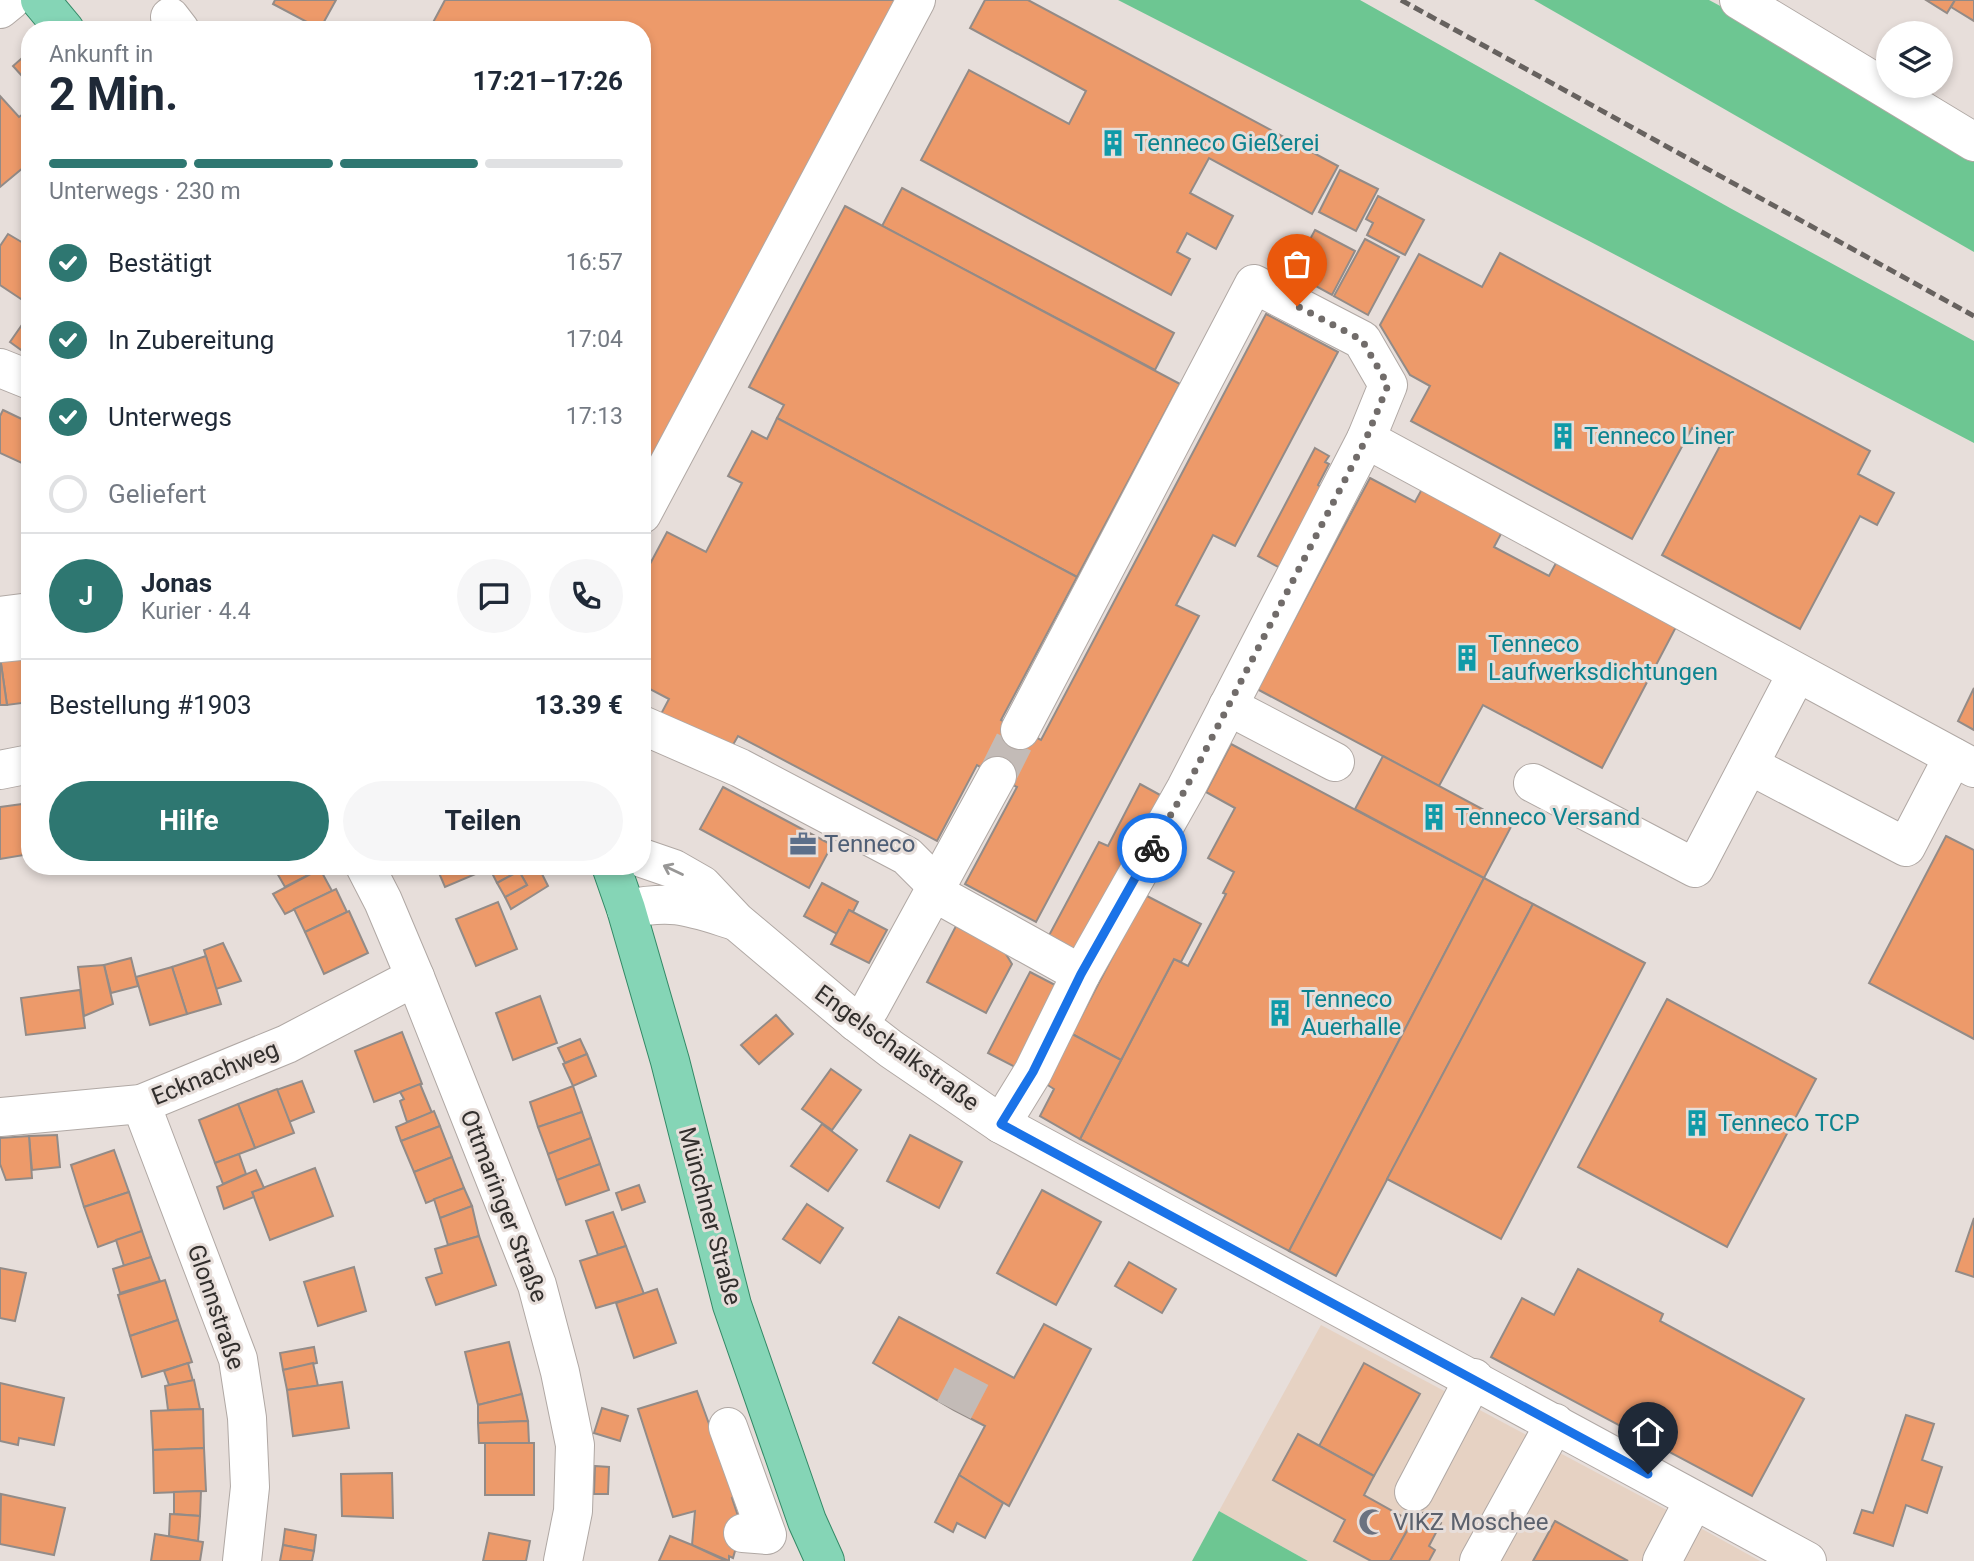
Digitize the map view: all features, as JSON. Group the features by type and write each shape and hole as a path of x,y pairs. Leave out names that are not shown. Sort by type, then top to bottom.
{"main road":[{"path":"40,0 58,21"},
{"name":"Münchner Straße","path":"614,875 670,1061 732,1305 807,1521 825,1561"}],"street":[{"path":"0,9 11,0"},
{"path":"651,497 916,0"},
{"path":"1753,3 1974,142"},
{"path":"1001,1124 1033,1072 1081,974 1186,788 1366,439 1388,385 1362,340 1254,284 1020,730"},
{"path":"0,368 21,376"},
{"path":"1366,439 1964,763 1906,848 1749,765"},
{"path":"0,616 21,613"},
{"path":"0,643 21,641"},
{"path":"1533,783 1695,867 1797,673"},
{"path":"1228,706 1335,762"},
{"path":"651,729 740,768 907,856 946,899 1081,974"},
{"path":"0,770 21,766"},
{"path":"856,1022 870,1008 997,776"},
{"name":"Engelschalkstraße","path":"651,861 674,869 702,885 736,921 856,1022 1001,1124 1474,1378 1807,1561"},
{"name":"Ottmaringer Straße","path":"370,875 415,977 537,1285 575,1445 573,1510 564,1561"},
{"name":"Engelschalkstraße","path":"626,909 656,903 684,905 736,921"},
{"name":"Ecknachweg","path":"0,1117 141,1104 287,1044 415,977"},
{"name":"Glonnstraße","path":"141,1104 238,1359 247,1418 250,1487 242,1561"},
{"path":"1414,1492 1474,1378"},
{"path":"1479,1561 1555,1423"},
{"path":"728,1427 759,1543 807,1521"},
{"path":"1662,1561 1694,1500"}],"shaded area":[{"path":"1321,1325 1760,1561 1308,1561 1219,1511"}],"green space":[{"path":"1118,0 1360,0 1730,208 1974,341 1974,443 1589,241"},
{"path":"1534,0 1709,0 1792,44 1876,95 1876,98 1881,98 1974,155 1974,252"},
{"path":"1219,1511 1308,1561 1192,1561"}],"building":[{"path":"275,0 336,0 324,21 305,21 273,4"},
{"path":"445,0 906,0 651,471 651,21 434,21"},
{"name":"Tenneco Gießerei","path":"985,0 1028,0 1338,166 1312,214 1209,158 1190,193 1233,216 1216,249 1187,233 1177,252 1190,259 1171,295 921,160 969,70 1069,124 1086,91 970,28"},
{"path":"1926,0 1955,0 1947,13"},
{"path":"1955,0 1974,0 1974,21 1951,7"},
{"path":"21,59 21,75 13,66"},
{"path":"0,96 19,117 21,116 21,170 0,187"},
{"path":"1340,170 1378,189 1356,231 1319,212"},
{"path":"902,188 1174,333 1155,370 882,226"},
{"path":"1378,196 1424,220 1405,255 1367,235 1373,223 1366,219"},
{"path":"845,206 1180,384 1077,577 777,418 784,405 749,387"},
{"path":"1315,230 1355,251 1332,295 1292,273"},
{"path":"8,234 21,242 21,299 0,285 0,246"},
{"path":"1365,239 1399,257 1368,315 1334,296"},
{"name":"Tenneco Liner","path":"1500,253 1870,451 1858,474 1894,493 1877,525 1860,516 1800,629 1662,555 1721,444 1692,428 1632,539 1411,421 1430,386 1410,375 1380,325 1419,254 1482,287"},
{"path":"1266,314 1338,352 1235,546 1213,535 1176,605 1199,616 1036,922 965,884 1017,787 977,765 937,841 738,736 730,750 661,714 669,699 651,690 651,562 667,532 706,552 742,483 728,476 752,431 767,439 777,418 1077,577 1001,720 1041,740"},
{"path":"21,326 21,350 10,342"},
{"path":"3,410 21,419 21,463 0,453 0,416"},
{"path":"1315,448 1329,456 1325,462 1329,464 1318,485 1322,488 1280,568 1258,556"},
{"name":"Tenneco Laufwerksdichtungen","path":"1370,478 1415,502 1422,489 1502,532 1494,547 1549,576 1556,563 1676,627 1602,768 1483,705 1439,786 1257,689"},
{"path":"21,654 21,703 7,705 0,657"},
{"path":"0,657 7,705 0,705"},
{"path":"1974,688 1974,730 1958,721"},
{"name":"Tenneco Auerhalle","path":"1231,744 1484,878 1289,1251 1080,1139 1174,959 1188,966 1226,894 1223,893 1234,872 1208,858 1235,808 1206,792"},
{"name":"Tenneco Versand","path":"1383,756 1512,825 1484,878 1355,809"},
{"path":"1140,784 1162,796 1076,957 1046,941 1099,842 1108,846"},
{"path":"723,787 832,845 809,888 700,829"},
{"path":"21,804 21,856 0,859 0,807"},
{"path":"1946,836 1974,850 1974,1039 1869,983"},
{"path":"278,875 308,875 285,887"},
{"path":"309,875 323,875 332,891 285,914 273,894"},
{"path":"440,875 473,875 445,887"},
{"path":"493,875 512,875 497,883"},
{"path":"512,875 521,875 527,885 505,897 497,883"},
{"path":"521,875 542,875 548,886 511,909 505,897 527,885"},
{"path":"1484,878 1533,904 1336,1276 1289,1251"},
{"path":"822,883 858,902 853,912 849,910 837,934 804,916"},
{"path":"336,889 347,912 305,932 294,909"},
{"path":"1145,895 1201,924 1181,962 1174,959 1121,1060 1072,1034"},
{"path":"498,902 517,949 476,966 456,919"},
{"path":"1533,904 1645,963 1501,1239 1387,1179"},
{"path":"849,910 887,930 869,963 831,944"},
{"path":"349,911 368,953 324,974 305,932"},
{"path":"956,926 1004,951 1012,964 986,1013 927,982"},
{"path":"223,943 241,981 216,989 204,950"},
{"path":"206,956 221,1004 187,1014 172,967"},
{"path":"131,958 138,986 111,993 104,965"},
{"path":"104,965 113,1004 84,1016 78,967"},
{"path":"172,967 187,1014 150,1025 136,977"},
{"path":"1030,972 1057,986 1015,1067 988,1053"},
{"path":"80,990 85,1028 26,1035 21,998"},
{"path":"540,996 557,1043 513,1060 496,1013"},
{"name":"Tenneco TCP","path":"1667,999 1816,1079 1727,1247 1578,1167"},
{"path":"776,1015 793,1034 759,1064 741,1045"},
{"path":"402,1032 422,1084 374,1102 355,1051"},
{"path":"1072,1034 1121,1060 1080,1139 1040,1116 1054,1089 1046,1084"},
{"path":"580,1039 587,1054 565,1063 558,1048"},
{"path":"587,1054 596,1076 573,1086 563,1064"},
{"path":"831,1069 861,1090 832,1130 802,1109"},
{"path":"302,1081 314,1112 289,1122 276,1090"},
{"path":"420,1084 432,1113 407,1122 400,1101 404,1099 400,1092"},
{"path":"573,1086 582,1112 538,1127 530,1102"},
{"path":"277,1089 294,1133 255,1148 238,1104"},
{"path":"238,1104 255,1148 215,1163 199,1120"},
{"path":"434,1111 440,1126 401,1141 396,1127"},
{"path":"582,1112 591,1138 548,1154 538,1127"},
{"path":"822,1124 857,1150 828,1191 791,1166"},
{"path":"440,1126 452,1157 414,1172 401,1141"},
{"path":"57,1135 60,1167 32,1170 29,1136"},
{"path":"910,1135 962,1162 939,1208 887,1181"},
{"path":"29,1136 32,1178 6,1180 0,1164 0,1138"},
{"path":"591,1138 600,1164 557,1180 548,1154"},
{"path":"114,1150 129,1192 84,1207 71,1165"},
{"path":"239,1154 246,1174 223,1184 215,1163"},
{"path":"452,1157 464,1188 426,1203 414,1172"},
{"path":"600,1164 609,1190 566,1205 557,1180"},
{"path":"315,1168 333,1216 270,1240 252,1192"},
{"path":"256,1170 264,1188 252,1192 254,1197 224,1209 217,1187"},
{"path":"639,1185 645,1202 622,1210 616,1193"},
{"path":"464,1188 472,1206 440,1218 434,1199"},
{"path":"1042,1190 1101,1222 1056,1305 997,1273"},
{"path":"129,1192 142,1231 98,1247 84,1207"},
{"path":"807,1204 843,1228 820,1263 783,1239"},
{"path":"472,1206 479,1236 448,1245 440,1218"},
{"path":"613,1212 626,1246 598,1255 586,1221"},
{"path":"1974,1218 1974,1277 1956,1271"},
{"path":"142,1231 151,1257 124,1266 116,1240"},
{"path":"479,1236 496,1285 436,1305 426,1278 442,1273 435,1249"},
{"path":"626,1246 644,1294 596,1308 580,1261"},
{"path":"151,1257 160,1281 120,1293 113,1269"},
{"path":"1129,1262 1176,1289 1162,1313 1115,1286"},
{"path":"354,1267 366,1311 318,1326 304,1282"},
{"path":"0,1268 26,1273 15,1321 0,1318"},
{"path":"1578,1269 1663,1314 1660,1321 1804,1399 1752,1496 1491,1357 1522,1298 1554,1315"},
{"path":"165,1280 178,1320 130,1336 118,1295"},
{"path":"657,1289 676,1343 634,1358 616,1303"},
{"path":"899,1317 1014,1378 1044,1324 1091,1349 1009,1506 959,1475 985,1426 873,1363"},
{"path":"178,1320 192,1362 142,1377 130,1336"},
{"path":"509,1342 522,1394 478,1405 465,1352"},
{"path":"314,1347 317,1363 283,1370 280,1353"},
{"path":"188,1363 193,1381 169,1385 164,1371"},
{"path":"313,1363 318,1386 287,1390 283,1370"},
{"path":"1364,1363 1420,1394 1374,1476 1319,1446"},
{"path":"194,1380 200,1409 168,1410 165,1386"},
{"path":"342,1382 349,1428 293,1436 287,1390"},
{"path":"0,1383 64,1398 54,1445 19,1438 18,1445 0,1441"},
{"path":"697,1391 735,1495 732,1498 738,1516 737,1544 733,1558 729,1556 729,1561 692,1545 695,1511 673,1517 638,1409"},
{"path":"522,1394 528,1421 478,1423 478,1405"},
{"path":"602,1408 628,1416 620,1441 594,1433"},
{"path":"203,1409 204,1448 153,1450 151,1411"},
{"path":"1906,1415 1934,1424 1922,1460 1942,1467 1927,1513 1906,1505 1893,1546 1854,1533 1862,1510 1873,1513"},
{"path":"528,1421 529,1443 479,1443 478,1423"},
{"path":"1298,1434 1374,1476 1364,1495 1412,1522 1390,1561 1371,1561 1334,1541 1345,1520 1273,1480"},
{"path":"485,1443 534,1443 534,1495 485,1495"},
{"path":"204,1448 206,1491 154,1493 153,1450"},
{"path":"595,1466 609,1467 608,1494 594,1494"},
{"path":"392,1473 393,1518 342,1516 341,1474"},
{"path":"959,1475 1003,1503 985,1538 957,1523 953,1532 935,1522"},
{"path":"201,1491 200,1516 174,1514 174,1492"},
{"path":"1,1494 65,1508 54,1555 0,1544"},
{"path":"1413,1508 1422,1513 1429,1512 1441,1523 1429,1546 1435,1550 1429,1561 1390,1561 1412,1522 1407,1519"},
{"path":"170,1514 200,1516 198,1541 169,1536"},
{"path":"1555,1521 1628,1561 1533,1561"},
{"path":"285,1529 316,1535 314,1551 283,1545"},
{"path":"489,1533 530,1541 526,1561 483,1561"},
{"path":"155,1534 203,1542 200,1561 151,1561"},
{"path":"670,1536 692,1545 726,1561 659,1561"},
{"path":"283,1545 314,1551 312,1561 280,1561"}],"tunnel":[{"path":"997,776 1020,730"},
{"path":"954,1410 980,1360"}],"railway":[{"path":"1401,0 1974,316"}],"way so far":[{"path":"1152,848 1186,788 1366,439 1388,385 1362,340 1297,306"}],"place":[{"name":"Tenneco Gießerei","path":"1113,143"},
{"name":"Tenneco Liner","path":"1563,436"},
{"name":"Tenneco Laufwerksdichtungen","path":"1467,658"},
{"name":"Tenneco Versand","path":"1434,817"},
{"name":"Tenneco","path":"803,844"},
{"name":"Tenneco Auerhalle","path":"1280,1013"},
{"name":"Tenneco TCP","path":"1697,1123"},
{"name":"VIKZ Moschee","path":"1372,1522"}],"route":[{"path":"1152,848 1081,974 1033,1072 1001,1124 1648,1474"}]}
